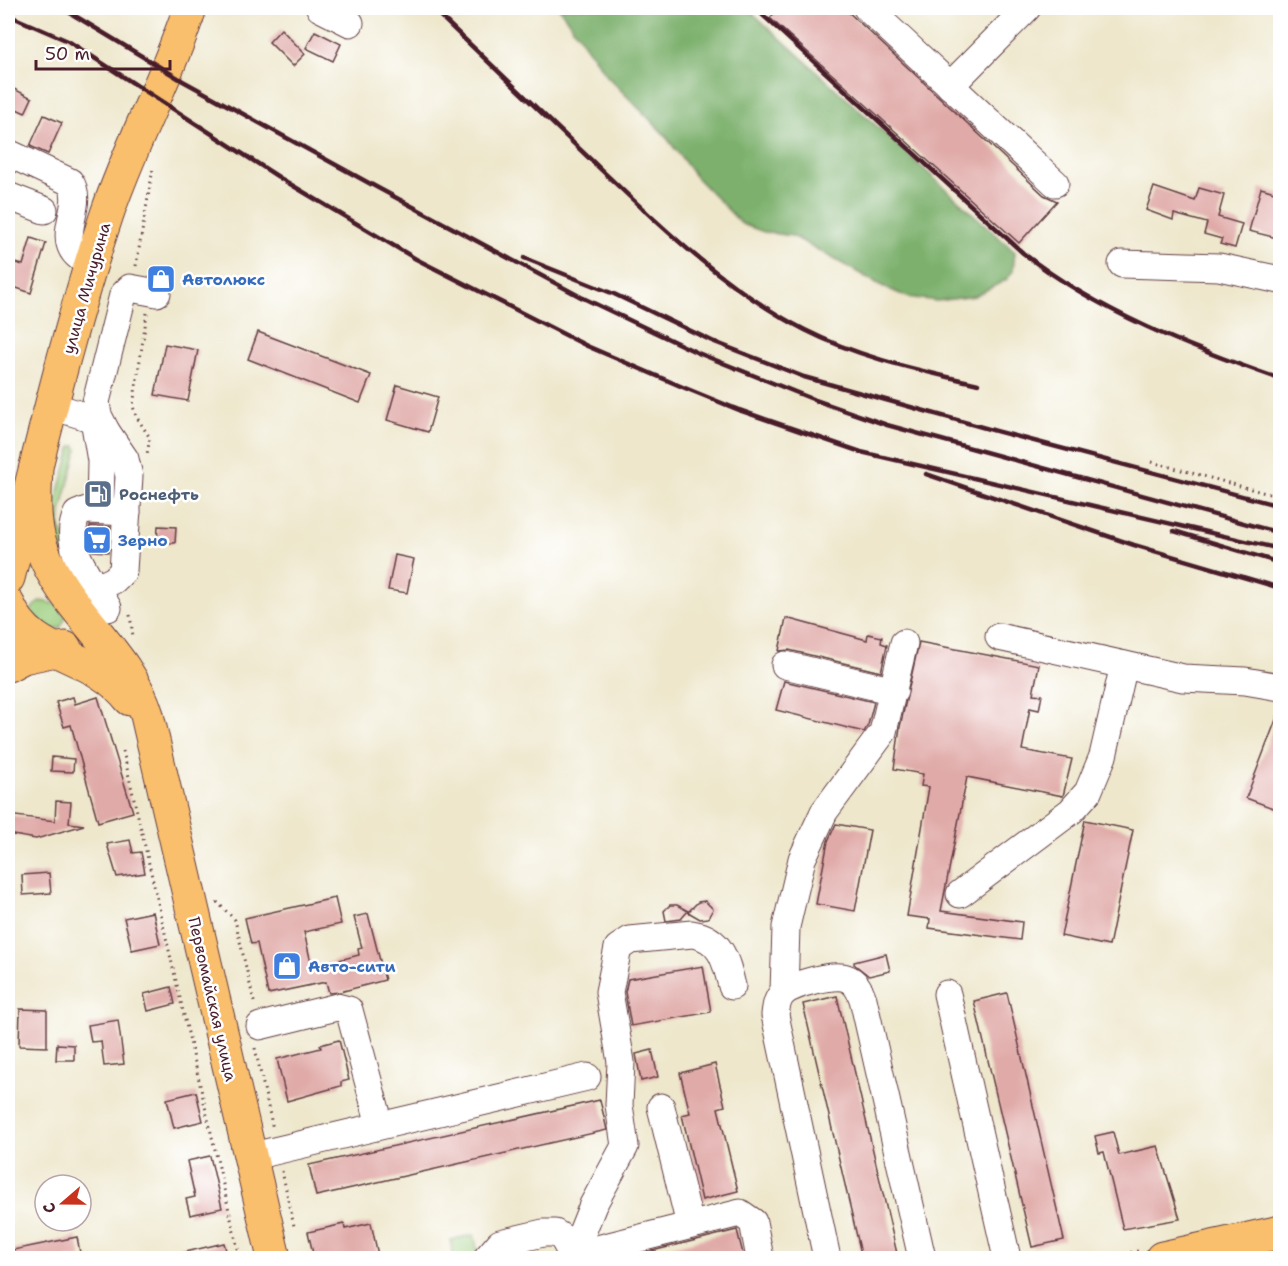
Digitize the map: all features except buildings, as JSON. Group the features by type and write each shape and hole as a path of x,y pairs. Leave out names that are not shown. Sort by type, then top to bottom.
{"main road":[{"name":"улица Мичурина","path":"8,578 36,467 85,414 72,331 120,176 190,8"},
{"name":"Первомайская улица","path":"36,467 35,510 39,539 47,560 101,602 123,648 138,690 263,1153 285,1248"},
{"path":"8,590 24,586 40,587 101,602"},
{"path":"8,665 23,657 57,651 68,646 77,634 78,620 101,602"},
{"name":"Первомайская улица","path":"8,604 27,632 57,651 101,670 122,689 153,739"},
{"path":"1164,1258 1281,1232"}],"street":[{"path":"320,8 350,23"},
{"path":"867,8 1055,183"},
{"path":"950,86 1027,8"},
{"path":"8,153 70,182 74,191 70,246 75,256 92,264"},
{"path":"8,196 44,210"},
{"path":"1122,264 1219,267 1281,280"},
{"path":"100,510 101,461 85,414 111,342 125,292 130,288 147,291"},
{"path":"72,331 111,342"},
{"path":"85,414 127,466 123,571 114,579 101,602"},
{"path":"101,602 76,554 73,542 77,514 87,510 127,512"},
{"path":"999,637 1183,678 1245,681 1281,687"},
{"path":"784,992 786,927 802,859 824,812 883,732 904,643"},
{"path":"122,689 123,648"},
{"path":"785,665 894,691"},
{"path":"960,894 1081,802 1103,756 1124,665"},
{"path":"1245,681 1281,669"},
{"path":"573,1257 593,1205 625,1146 619,1105 621,1062 609,992 618,948 630,940 702,935 711,940 724,956 732,986"},
{"path":"827,1258 775,1014 777,1000 795,985 836,977 847,978 858,987 922,1258"},
{"path":"947,994 1007,1258"},
{"path":"258,1027 337,1007 349,1010 380,1125"},
{"path":"263,1153 586,1077"},
{"path":"661,1107 690,1225"},
{"path":"573,1257 740,1213 747,1216 756,1232 760,1258"},
{"path":"487,1258 500,1243 543,1233 555,1233 563,1238 573,1257"}],"path":[{"path":"146,461 150,438 136,416 133,406 148,306 147,291 133,280 155,158"},
{"path":"1152,462 1281,497"},
{"path":"101,602 123,648"},
{"path":"123,751 240,1258"},
{"path":"211,896 235,920 258,1027 255,1051 263,1153 285,1248"}],"green space":[{"path":"559,8 747,8 1015,252 1013,271 1006,280 975,296 937,301 907,297 882,286 793,236 764,232 742,224 695,176 664,134 607,76"},
{"path":"72,446 76,446 77,450 61,512 60,527 80,571 55,552 51,518"},
{"path":"40,601 57,604 66,617 60,628 45,631 30,610"},
{"path":"474,1235 479,1258 454,1258 450,1240"}],"railway":[{"path":"62,8 183,81 378,188 581,297 698,353 815,400 887,425 1280,533"},
{"path":"432,8 665,229 718,274 746,294 775,313 826,340 868,356 978,384"},
{"path":"755,8 1023,253 1052,274 1114,311 1146,326 1213,355 1280,379"},
{"path":"8,15 68,41 280,178 416,259 587,346 685,388 739,410 861,452 1280,549"},
{"path":"524,258 614,294 712,341 804,377 996,431 1280,506"},
{"path":"926,474 1134,545 1280,588"},
{"path":"1174,531 1280,563"}],"place":[{"name":"Автолюкс","path":"161,279"},
{"name":"Роснефть","path":"98,494"},
{"name":"Зерно","path":"97,540"},
{"name":"Авто-сити","path":"287,966"}]}
